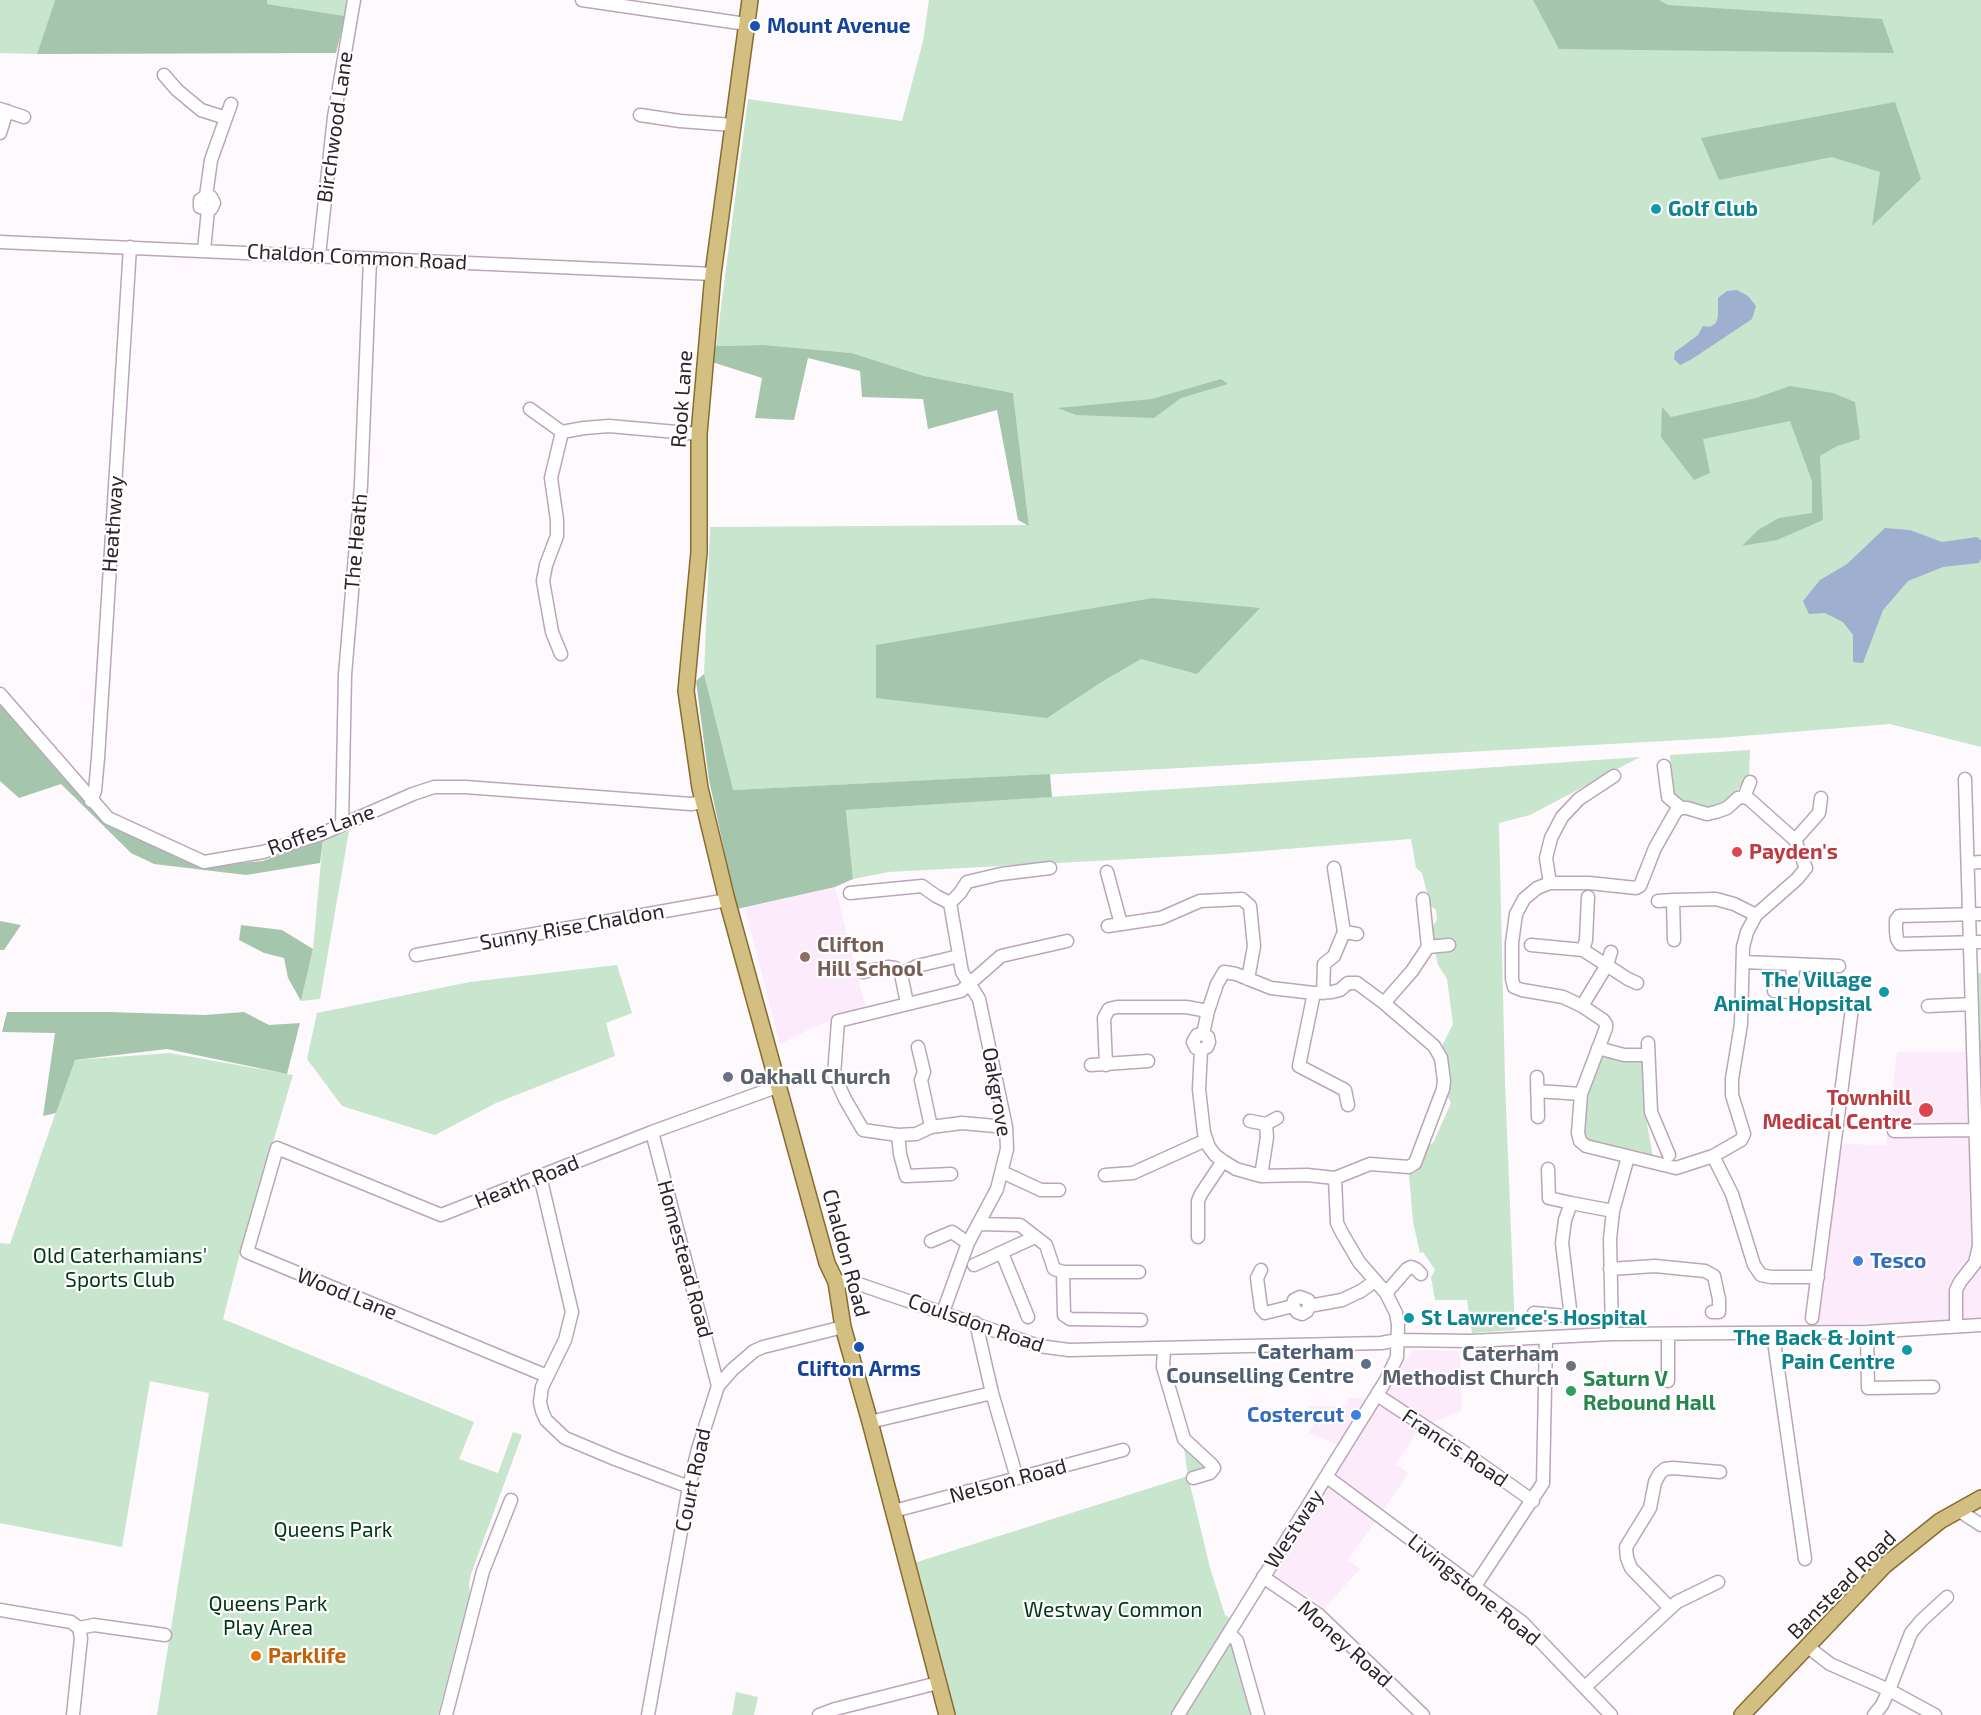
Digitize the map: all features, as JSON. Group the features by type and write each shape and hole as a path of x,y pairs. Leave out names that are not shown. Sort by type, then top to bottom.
{"main road":[{"name":"Rook Lane","path":"703,801 686,691 699,552 699,434 713,274 750,0"},
{"name":"Chaldon Road","path":"703,801 827,1263 836,1282 843,1327 947,1715"},
{"name":"Banstead Road","path":"1742,1715 1884,1566 1940,1521 1981,1498"}],"street":[{"name":"Birchwood Lane","path":"319,255 334,117 354,0"},
{"path":"582,0 746,24"},
{"path":"164,75 177,90 201,110 226,118"},
{"path":"204,250 208,210 214,203 211,197 206,195 211,160 231,104"},
{"path":"0,133 3,110 24,117"},
{"path":"640,115 680,122 734,125"},
{"name":"Chaldon Common Road","path":"0,242 713,274"},
{"name":"Heathway","path":"91,801 95,791 98,758 130,247"},
{"name":"The Heath","path":"342,825 345,675 361,485 370,259"},
{"path":"530,409 562,432 609,426 699,434"},
{"path":"561,654 547,614 543,581 546,564 557,536 551,478 562,432"},
{"name":"Roffes Lane","path":"0,694 108,818 204,862 263,852 342,825 434,787 465,787 691,804 703,801"},
{"path":"1664,766 1668,797 1681,808 1707,814 1727,808 1738,798 1749,799 1796,840 1806,868 1797,879 1756,915 1747,932 1743,947 1741,1024 1732,1079 1732,1095 1744,1134 1741,1140 1713,1156 1676,1168 1586,1146 1580,1141 1578,1133 1581,1094 1606,1024 1582,1006 1563,997 1514,987 1512,943 1516,914 1524,899 1537,888 1550,883 1588,883 1636,888 1640,886 1655,848 1676,812 1681,808"},
{"path":"1550,883 1546,858 1551,838 1562,817 1580,800 1614,776"},
{"path":"1956,1326 1956,1290 1976,1263 1979,1246 1972,1004 1976,942 1975,863 1965,779"},
{"path":"1744,797 1750,782"},
{"path":"1796,840 1819,813 1821,798"},
{"path":"850,893 922,886 936,897 950,903 960,893 966,882 1001,873 1050,868"},
{"path":"1334,868 1344,932 1334,956 1324,964 1299,1066 1346,1090 1348,1105"},
{"path":"1107,872 1121,924"},
{"path":"1583,950 1586,940 1588,897"},
{"path":"1108,926 1161,918 1200,901 1242,899 1250,906 1254,946 1248,979"},
{"path":"1384,1003 1412,971 1428,947 1424,899"},
{"path":"1658,901 1716,899 1734,904 1756,915"},
{"name":"Sunny Rise Chaldon","path":"416,955 728,900"},
{"path":"1673,900 1674,940"},
{"name":"Oakgrove","path":"943,1312 968,1243 997,1189 1007,1149 1006,1127 979,999 962,972 950,903"},
{"path":"1976,914 1899,916 1896,920 1897,939 1900,944 1976,942"},
{"path":"1344,932 1357,934"},
{"path":"1006,1127 962,1124 931,1127 916,1134 898,1135 863,1130 834,1075 838,1021 961,991 1001,956 1067,941"},
{"path":"1428,947 1449,945"},
{"path":"1531,945 1583,950 1637,983"},
{"path":"1582,1006 1607,965 1611,952"},
{"path":"901,974 917,966 959,956"},
{"path":"1744,962 1839,966"},
{"path":"1774,991 1792,992 1793,965"},
{"path":"863,972 888,967 895,968 901,974 906,1003"},
{"path":"1224,972 1230,972 1271,988 1318,993 1340,990 1348,983 1357,983 1434,1046 1441,1058 1443,1089 1415,1163 1409,1167 1370,1164 1335,1178 1307,1175 1261,1176 1236,1169 1223,1161 1215,1155 1206,1140 1199,1089 1201,1050 1208,1047 1208,1037 1203,1034 1217,984 1224,972"},
{"path":"1928,1006 1972,1004"},
{"path":"1106,1065 1104,1018 1109,1009 1186,1006 1208,1011"},
{"path":"1812,1318 1852,1008"},
{"path":"918,1047 924,1072 921,1080 931,1127"},
{"path":"1598,1048 1624,1055 1648,1049 1651,1112 1668,1155"},
{"path":"1091,1065 1148,1062"},
{"path":"1537,1077 1538,1117"},
{"name":"Heath Road","path":"277,1148 441,1215 652,1132 779,1086"},
{"path":"1537,1091 1581,1094"},
{"path":"1250,1121 1271,1121 1261,1176"},
{"path":"1894,1131 1975,1130"},
{"name":"Homestead Road","path":"652,1132 718,1386"},
{"path":"898,1135 906,1176 951,1174"},
{"path":"1106,1175 1133,1173 1206,1140"},
{"name":"Wood Lane","path":"277,1148 247,1252 547,1376"},
{"path":"1713,1156 1731,1194 1754,1264 1761,1275 1818,1277"},
{"path":"1612,1334 1610,1239 1613,1211 1628,1157"},
{"path":"1198,1237 1192,1221 1198,1202 1223,1161"},
{"path":"1548,1169 1549,1198 1613,1211"},
{"path":"1002,1172 1041,1190 1059,1190"},
{"path":"540,1176 572,1312 565,1340 542,1387 540,1402 546,1420 565,1438 615,1460 689,1487"},
{"path":"1335,1178 1337,1222 1346,1244 1375,1281 1386,1293 1407,1269 1411,1267 1421,1274"},
{"path":"1534,1313 1565,1316 1570,1310 1562,1243 1565,1220 1571,1203"},
{"path":"979,1224 1020,1225 1046,1245 1054,1269 1063,1272 1139,1272"},
{"path":"931,1241 952,1233 968,1243"},
{"path":"974,1265 1035,1237"},
{"path":"1002,1253 1028,1317"},
{"path":"1610,1269 1655,1266 1705,1271 1714,1276 1719,1299 1719,1312 1712,1312"},
{"path":"1261,1270 1257,1278 1261,1308 1265,1313 1293,1306 1294,1300 1300,1297 1306,1298 1309,1306 1342,1300 1375,1281"},
{"path":"1063,1272 1064,1315 1070,1319 1141,1320"},
{"name":"Coulsdon Road","path":"836,1282 850,1281 1039,1346 1069,1350 1381,1343 1398,1340 1471,1341 1612,1334 1867,1332 1981,1325"},
{"name":"Westway","path":"1178,1715 1393,1369 1397,1357 1398,1340 1396,1313 1386,1293"},
{"path":"975,1323 992,1393 1017,1478"},
{"name":"Court Road","path":"648,1715 689,1487 698,1449 718,1386 754,1351 843,1327"},
{"path":"1867,1332 1868,1388 1933,1387"},
{"path":"1668,1334 1668,1381"},
{"path":"1773,1334 1804,1558"},
{"path":"1475,1586 1543,1483 1546,1338"},
{"path":"1164,1349 1163,1367 1184,1439 1217,1469 1192,1478"},
{"path":"870,1422 992,1393"},
{"name":"Francis Road","path":"1377,1395 1533,1501"},
{"name":"Nelson Road","path":"894,1511 1123,1450"},
{"path":"1670,1608 1631,1568 1626,1547 1650,1508 1659,1473 1673,1468 1720,1472"},
{"name":"Livingstone Road","path":"1327,1477 1522,1622 1611,1715"},
{"path":"446,1715 483,1571 511,1500"},
{"path":"1958,1510 1981,1526"},
{"name":"Money Road","path":"1263,1577 1320,1615 1423,1715"},
{"path":"1585,1688 1677,1602 1718,1582"},
{"path":"1874,1715 1889,1690 1911,1633 1947,1597"},
{"path":"0,1610 71,1622 80,1628 94,1625 165,1635"},
{"path":"73,1715 80,1628"},
{"path":"1229,1633 1237,1641 1258,1715"},
{"path":"1808,1647 1830,1664 1889,1690 1935,1715"},
{"path":"819,1715 845,1706 938,1683"}],"shaded area":[{"name":"Clifton Hill School","path":"835,887 865,1006 780,1044 745,908"},
{"path":"1897,1052 1978,1052 1981,1122 1981,1321 1816,1325 1841,1144 1886,1145"},
{"path":"1413,1350 1460,1351 1462,1410 1419,1429 1396,1464 1409,1473 1348,1560 1360,1569 1323,1610 1316,1601 1274,1575 1350,1450 1309,1433 1317,1418 1308,1406 1347,1406 1348,1398 1369,1398 1400,1370"}],"green space":[{"path":"0,0 55,0 37,54 0,53"},
{"path":"55,0 267,0 267,4 345,16 336,53 37,54"},
{"path":"267,0 347,0 345,16 267,4"},
{"path":"929,0 1981,0 1981,747 1890,724 1718,738 732,790 704,674 710,527 1029,525 1013,393 924,376 852,353 764,345 716,346 748,99 902,121 923,41"},
{"path":"1533,0 1659,0 1668,5 1882,19 1894,53 1559,49"},
{"path":"1895,102 1921,179 1872,226 1880,172 1832,157 1719,180 1701,138"},
{"path":"764,345 852,353 924,376 1013,393 1029,526 1018,520 997,410 928,429 923,399 862,397 860,371 808,358 794,420 755,418 762,378 712,362 716,346"},
{"path":"1221,379 1228,384 1181,398 1154,418 1076,415 1058,408 1152,399"},
{"path":"1790,386 1833,393 1855,402 1860,439 1837,446 1820,456 1823,520 1777,540 1742,546 1758,530 1779,518 1812,513 1812,481 1790,421 1703,439 1710,473 1694,480 1661,437 1662,407 1671,417 1756,398"},
{"path":"1153,598 1260,608 1197,674 1141,659 1047,718 876,698 876,645"},
{"path":"704,674 733,790 1050,774 1052,797 846,810 853,879 835,887 737,909 709,780 696,681"},
{"path":"0,704 58,772 114,826 191,862 220,865 263,861 323,839 320,863 246,875 154,864 131,853 61,784 19,798 0,781"},
{"path":"1750,750 1749,776 1724,805 1705,810 1689,805 1674,796 1670,755"},
{"path":"1640,757 1530,815 1499,823 1505,1082 1515,1330 1472,1333 1467,1300 1435,1300 1431,1277 1435,1270 1423,1252 1420,1253 1413,1222 1409,1174 1413,1174 1420,1168 1428,1146 1433,1143 1451,1103 1448,1097 1451,1084 1450,1068 1442,1046 1453,1024 1447,979 1438,965 1433,941 1432,927 1437,920 1436,910 1430,905 1422,873 1416,868 1411,839 1224,854 889,872 853,879 846,810"},
{"path":"349,831 320,999 301,1001 313,949 323,839"},
{"path":"0,921 21,925 4,950 0,950"},
{"path":"241,925 282,930 313,949 301,1001 288,978 284,958 264,953 239,940"},
{"path":"617,965 632,1013 606,1023 615,1056 496,1103 435,1135 342,1106 307,1059 317,1013 470,982"},
{"path":"1976,973 1981,973 1981,1122"},
{"path":"7,1012 204,1015 244,1012 269,1025 300,1023 287,1074 167,1049 75,1060 56,1113 43,1116 55,1033 2,1032"},
{"path":"170,1053 293,1075 240,1253 223,1319 474,1422 459,1459 498,1473 513,1432 522,1435 471,1574 470,1593 438,1715 157,1715 209,1393 150,1381 122,1547 0,1523 0,1243 10,1244 74,1060"},
{"path":"1603,1056 1641,1060 1643,1064 1646,1118 1653,1157 1589,1141 1585,1137 1587,1091 1598,1061"},
{"path":"1186,1446 1207,1467 1206,1470 1188,1476 1184,1448"},
{"name":"Westway Common","path":"1188,1476 1210,1568 1225,1615 1231,1619 1222,1633 1233,1643 1251,1715 955,1715 914,1563"},
{"path":"736,1692 758,1697 754,1715 732,1715"}],"water":[{"path":"1737,290 1748,296 1756,306 1752,319 1680,365 1674,359 1675,352 1698,335 1703,326 1710,327 1716,323 1718,298 1727,291"},
{"path":"1885,528 1910,530 1942,542 1977,537 1981,540 1981,559 1979,563 1943,567 1908,581 1883,610 1863,663 1853,662 1853,635 1843,622 1825,613 1809,614 1803,601 1820,580 1847,564"}],"place":[{"name":"Mount Avenue","path":"755,26"},
{"name":"Golf Club","path":"1656,209"},
{"name":"Payden's","path":"1737,852"},
{"name":"Clifton Hill School","path":"805,957"},
{"name":"The Village Animal Hopsital","path":"1884,992"},
{"name":"Oakhall Church","path":"728,1077"},
{"name":"Townhill Medical Centre","path":"1926,1110"},
{"name":"Tesco","path":"1858,1261"},
{"name":"St Lawrence's Hospital","path":"1409,1318"},
{"name":"Clifton Arms","path":"859,1347"},
{"name":"The Back & Joint Pain Centre","path":"1907,1350"},
{"name":"Caterham Counselling Centre","path":"1366,1364"},
{"name":"Caterham Methodist Church","path":"1571,1366"},
{"name":"Saturn V Rebound Hall","path":"1571,1391"},
{"name":"Costercut","path":"1356,1415"},
{"name":"Parklife","path":"256,1656"}],"park label":[{"name":"Old Caterhamians' Sports Club","path":"120,1268"},
{"name":"Queens Park","path":"333,1530"},
{"name":"Queens Park Play Area","path":"268,1616"}]}
